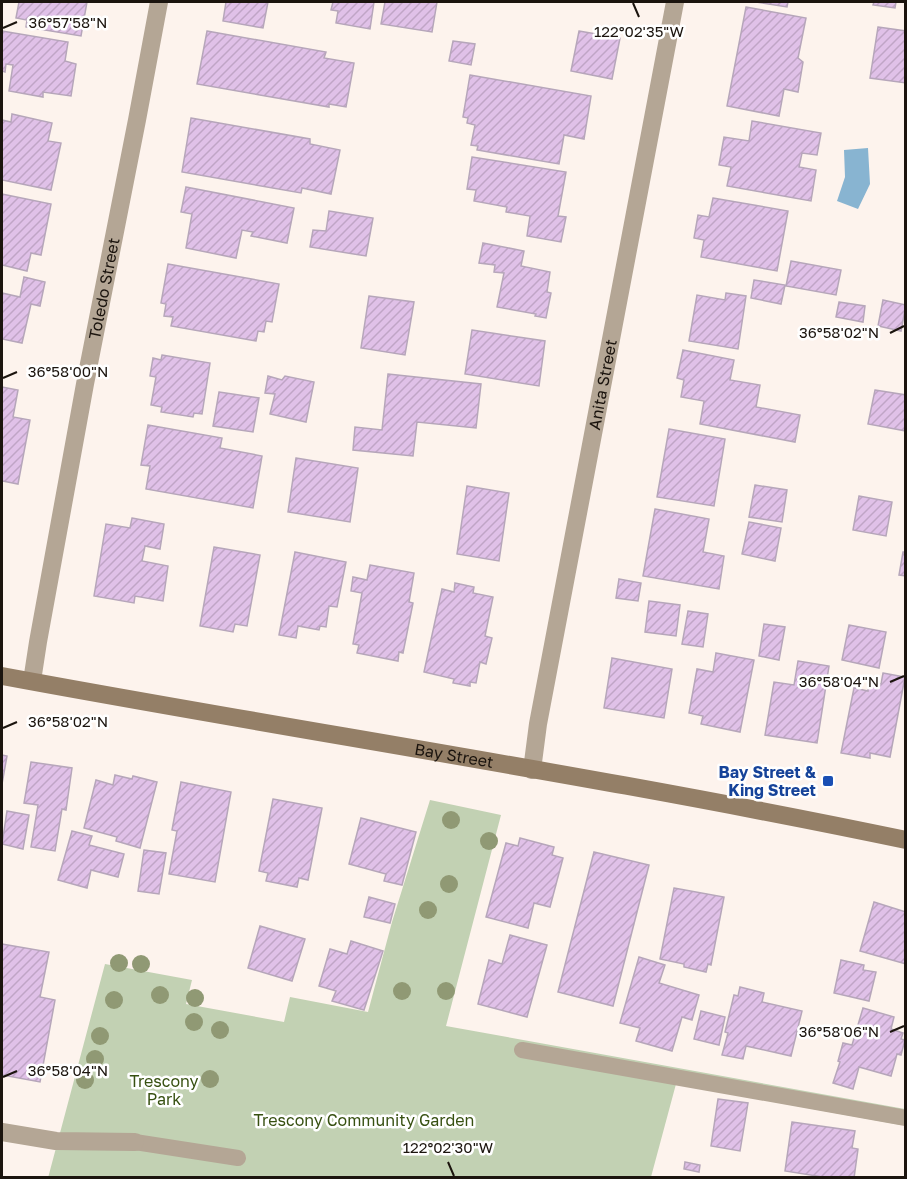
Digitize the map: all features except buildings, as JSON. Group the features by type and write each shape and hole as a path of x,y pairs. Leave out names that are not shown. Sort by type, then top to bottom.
{"main road":[{"name":"Bay Street","path":"2,676 772,813 906,840"}],"street":[{"name":"Toledo Street","path":"32,681 85,384 159,2"},
{"name":"Anita Street","path":"532,770 675,2"},
{"path":"2,1132 56,1141 135,1142"}],"lane":[{"path":"522,1050 906,1118"},
{"path":"135,1142 238,1158"}],"green space":[{"name":"Trescony Park","path":"430,800 501,815 446,1026 905,1109 901,1125 676,1084 651,1177 48,1178 105,964 192,980 186,1004 284,1022 290,997 368,1012 392,922"}],"water":[{"path":"868,148 870,184 858,209 837,201 845,177 844,150"}],"place":[{"name":"Bay Street & King Street","path":"828,781"}],"park label":[{"name":"Trescony Community Garden","path":"364,1120"}]}
